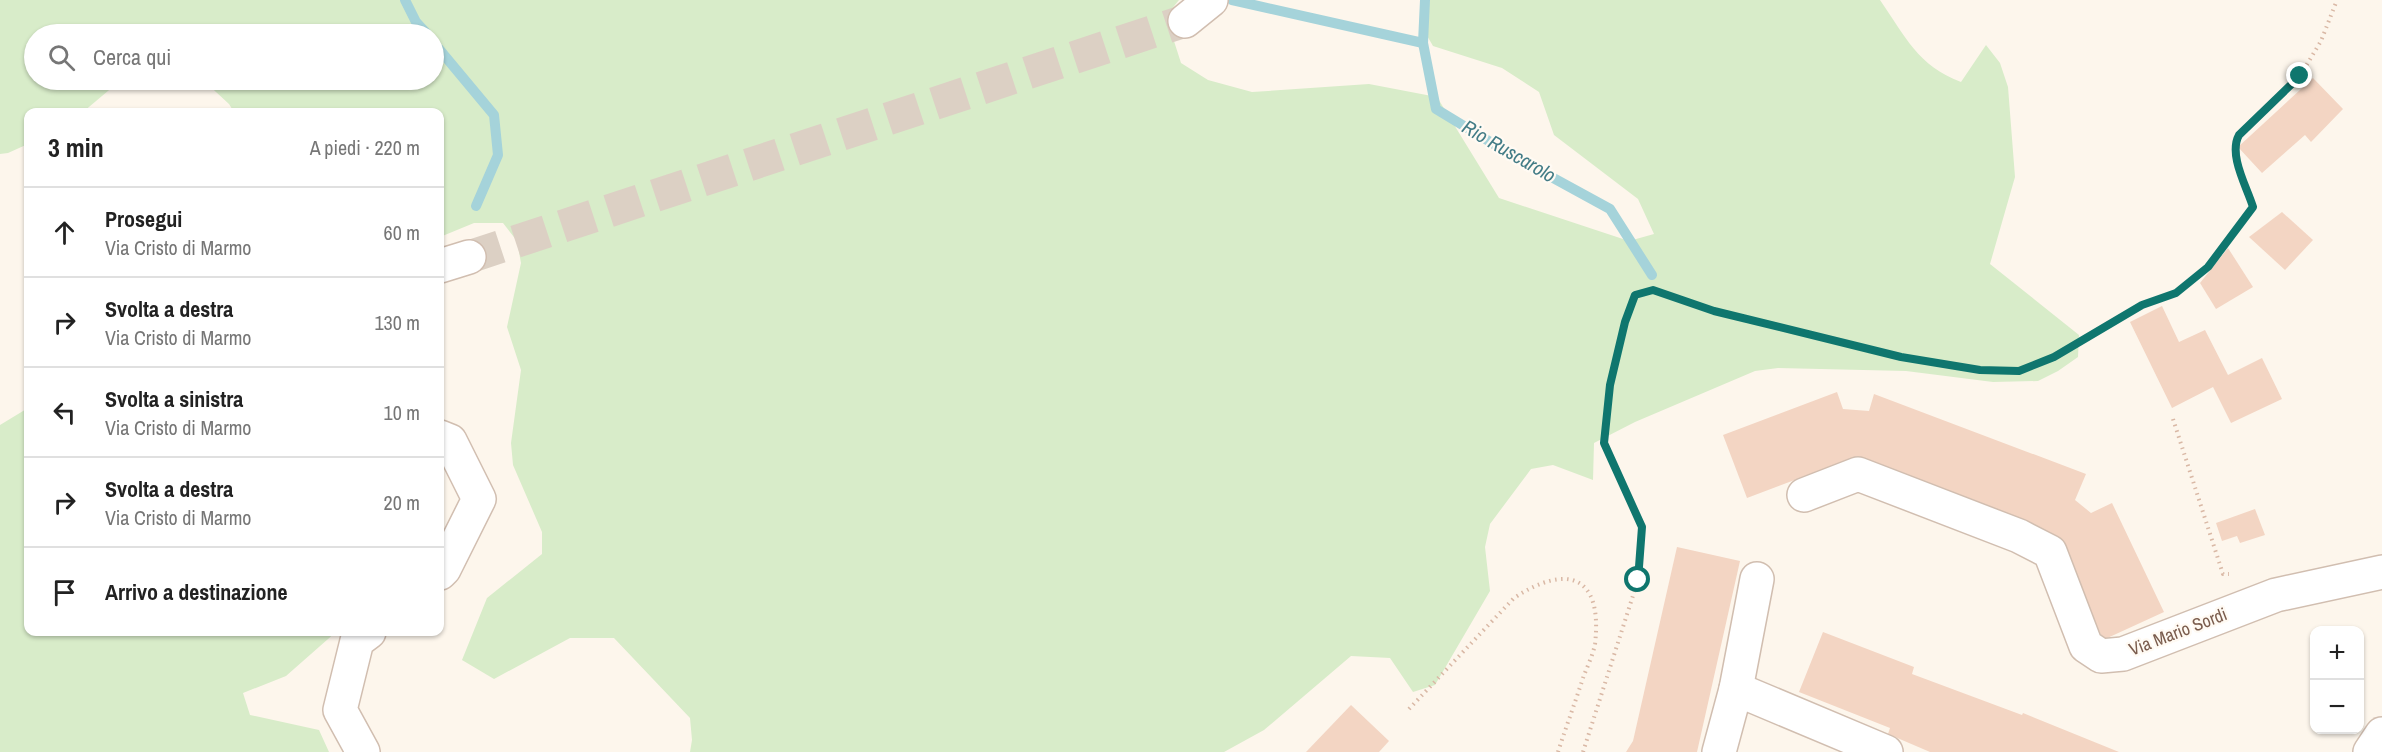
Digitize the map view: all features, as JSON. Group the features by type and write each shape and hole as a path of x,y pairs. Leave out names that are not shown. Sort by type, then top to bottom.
{"street":[{"path":"1185,21 1211,0"},
{"path":"444,439 450,441 479,499 444,569"},
{"name":"Via Mario Sordi","path":"1804,495 1858,474 2019,536 2050,552 2086,646 2101,656 2122,654 2276,595 2382,572"},
{"path":"1719,752 1736,689 1757,579"},
{"path":"363,752 340,710 357,641 364,636"},
{"path":"1736,689 1886,752"},
{"path":"2370,752 2382,734"}],"path":[{"path":"1583,752 1638,580 1642,527 1604,443 1610,385 1625,322 1635,295 1653,290 1714,311 1890,355 1980,370 2019,371 2054,357 2142,305 2176,293 2208,267 2253,207 2237,161 2235,142 2239,135 2300,76 2321,41 2337,0"},
{"path":"2173,418 2223,574 2238,573"},
{"path":"1409,709 1514,597 1535,584 1552,578 1572,578 1583,585 1593,602 1594,646 1558,752"}],"green space":[{"path":"0,0 1179,0 1166,16 1181,63 1208,80 1252,92 1369,84 1437,97 1499,198 1629,241 1654,234 1638,199 1554,135 1539,92 1502,68 1433,46 1422,27 1430,0 1880,0 1905,38 1923,59 1946,75 1961,82 1986,45 2000,63 2008,87 2015,177 1990,264 2079,335 2078,357 2038,381 1993,382 1906,371 1778,368 1755,371 1635,422 1594,443 1593,480 1553,465 1531,469 1490,524 1485,547 1490,591 1435,685 1413,692 1390,658 1351,656 1264,730 1224,752 690,752 692,740 690,718 614,638 570,638 494,679 462,660 487,598 542,554 542,532 513,465 511,443 521,370 507,327 521,263 517,241 503,223 474,223 444,235 444,108 232,108 214,90 444,90 444,24 24,24 24,90 109,90 88,108 24,108 24,146 0,154"},
{"path":"24,410 24,636 331,636 286,676 243,693 250,715 319,730 329,752 0,752 0,425"}],"building":[{"path":"2313,78 2343,109 2311,142 2305,135 2262,173 2238,147"},
{"path":"2282,212 2313,240 2285,270 2249,237"},
{"path":"2228,248 2253,287 2216,309 2200,283"},
{"path":"2162,306 2179,342 2205,330 2228,375 2262,358 2282,399 2231,423 2213,387 2172,408 2130,322"},
{"path":"1837,392 1843,409 1869,411 1874,394 2086,474 2075,500 2091,513 2112,503 2164,612 2103,640 2059,537 1858,456 1747,498 1723,435"},
{"path":"2255,509 2265,535 2240,543 2237,536 2222,541 2216,523"},
{"path":"1677,547 1740,561 1697,752 1626,752 1633,741"},
{"path":"1823,632 1914,667 1912,674 2022,715 2023,713 2119,752 1930,752 1888,734 1890,728 1799,692"},
{"path":"1351,705 1389,741 1379,752 1306,752"}],"waterway":[{"path":"405,0 418,24"},
{"path":"1232,0 1423,43"},
{"name":"Rio Ruscarolo","path":"1425,0 1423,43 1436,109 1515,157 1610,209 1652,275"},
{"path":"444,55 494,115 498,155 476,206"}],"tunnel":[{"path":"469,257 1185,21"}],"route":[{"path":"1638,580 1642,527 1604,443 1610,385 1625,322 1635,295 1653,290 1714,311 1901,357 1980,370 2019,371 2054,357 2142,305 2176,293 2208,267 2253,207 2237,161 2235,142 2239,135 2300,76"}]}
